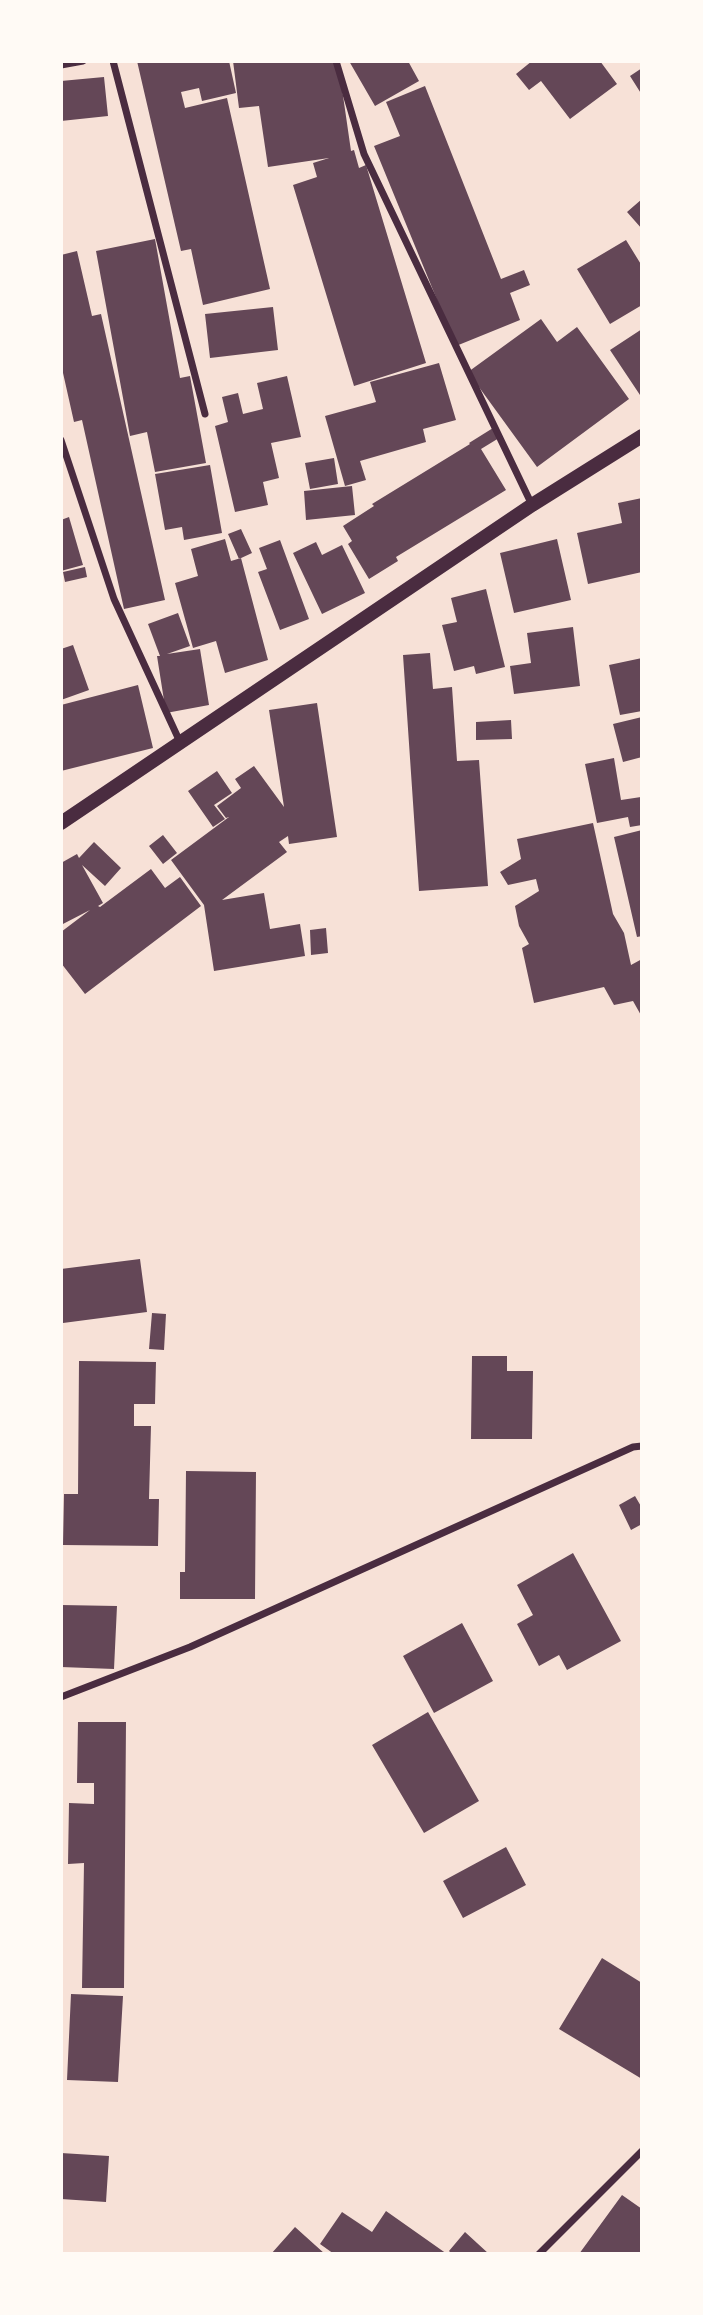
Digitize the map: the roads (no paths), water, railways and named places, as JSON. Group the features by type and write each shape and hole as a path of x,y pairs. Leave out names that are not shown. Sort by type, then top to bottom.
{"main road":[{"path":"61,823 532,505 642,436"}],"street":[{"path":"61,65 83,61"},
{"path":"113,61 205,414"},
{"path":"336,61 364,154 532,505"},
{"path":"61,440 114,599 181,743"},
{"path":"61,1697 190,1647 633,1447 642,1446"},
{"path":"539,2254 642,2151"}]}
